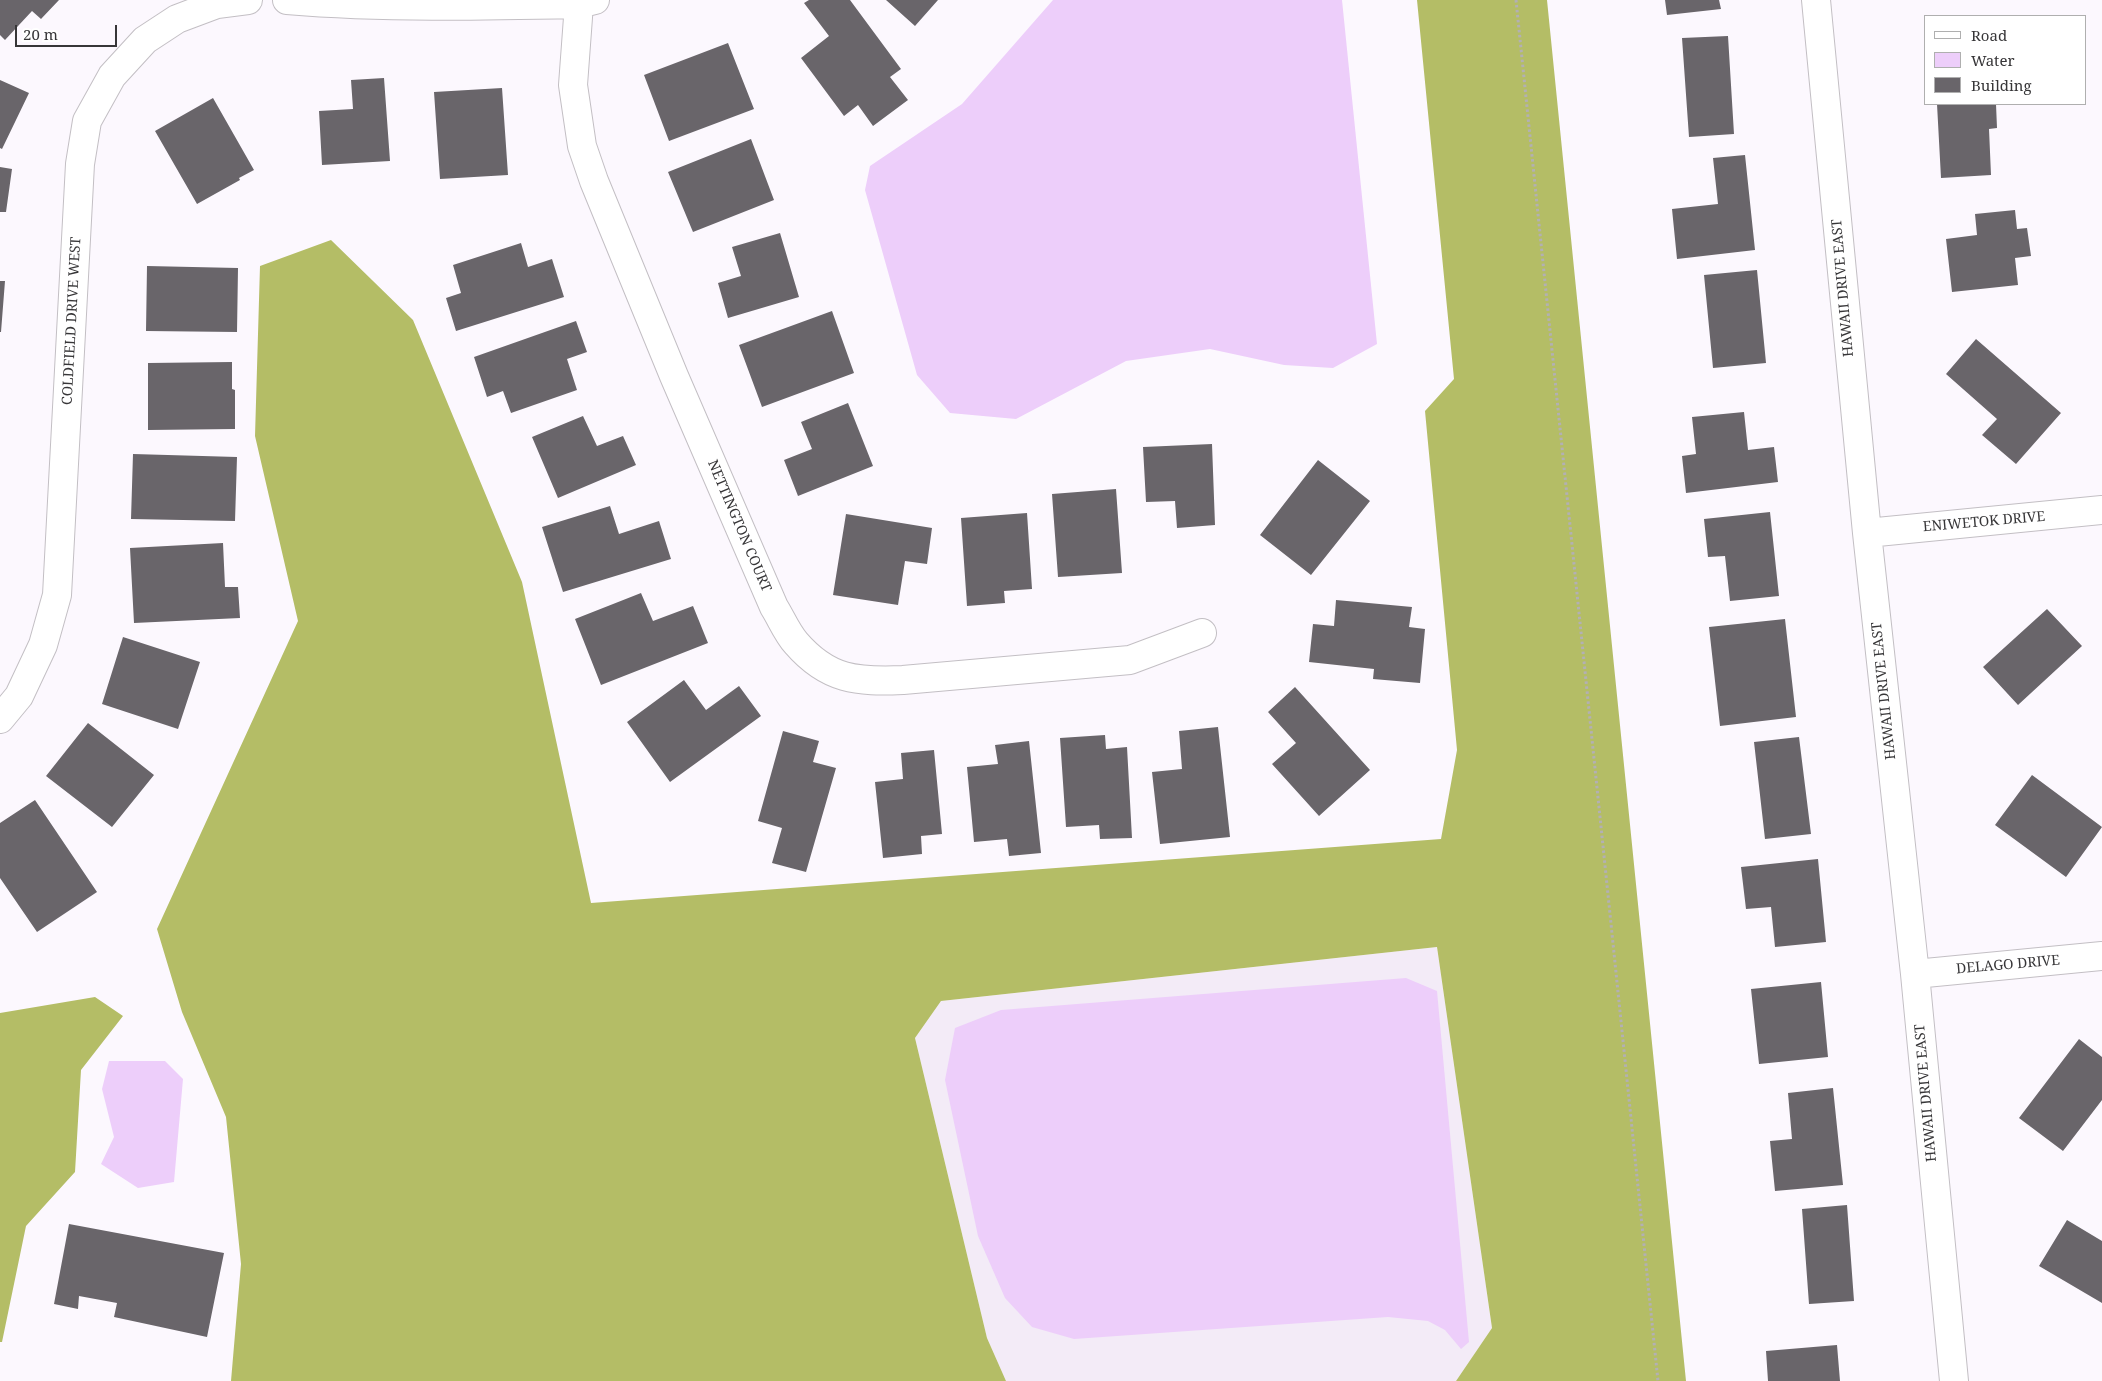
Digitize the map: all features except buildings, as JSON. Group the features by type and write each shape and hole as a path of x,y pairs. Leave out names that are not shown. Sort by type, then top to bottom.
{"street":[{"name":"COLDFIELD DRIVE WEST","path":"0,718 18,696 43,644 57,595 80,164 87,121 112,76 145,40 185,16 217,4 248,0"},
{"path":"287,0 338,4 445,7 587,2"},
{"name":"HAWAII DRIVE EAST","path":"1816,0 1867,533 1915,974 1954,1381"},
{"name":"NETTINGTON COURT","path":"587,2 573,85 582,146 594,181 686,402 774,607 795,642 833,674 871,681 1130,660 1202,633"},
{"name":"ENIWETOK DRIVE","path":"1867,533 2102,510"},
{"name":"DELAGO DRIVE","path":"1915,974 2102,956"}],"path":[{"path":"1516,0 1658,1381"}],"shaded area":[{"path":"1437,947 1492,1328 1456,1381 1006,1381 987,1338 915,1038 941,1001"}],"green space":[{"path":"1417,0 1547,0 1686,1381 1456,1381 1492,1328 1437,947 941,1001 915,1038 987,1338 1006,1381 231,1381 241,1264 226,1117 182,1012 157,929 298,621 255,436 260,266 331,240 413,320 522,582 591,903 1441,839 1457,750 1425,411 1454,379"},
{"path":"95,997 123,1016 81,1070 75,1172 26,1226 2,1342 0,1342 0,1013"}],"water":[{"path":"1053,0 1342,0 1377,344 1333,368 1284,365 1210,349 1126,361 1016,419 950,413 917,375 865,190 870,166 962,104"},
{"path":"1406,978 1437,991 1469,1342 1461,1349 1445,1330 1428,1321 1388,1317 1074,1339 1032,1327 1005,1298 978,1236 945,1080 955,1028 1001,1010"},
{"path":"109,1061 165,1061 183,1079 174,1182 138,1188 101,1164 114,1137 102,1089"}]}
